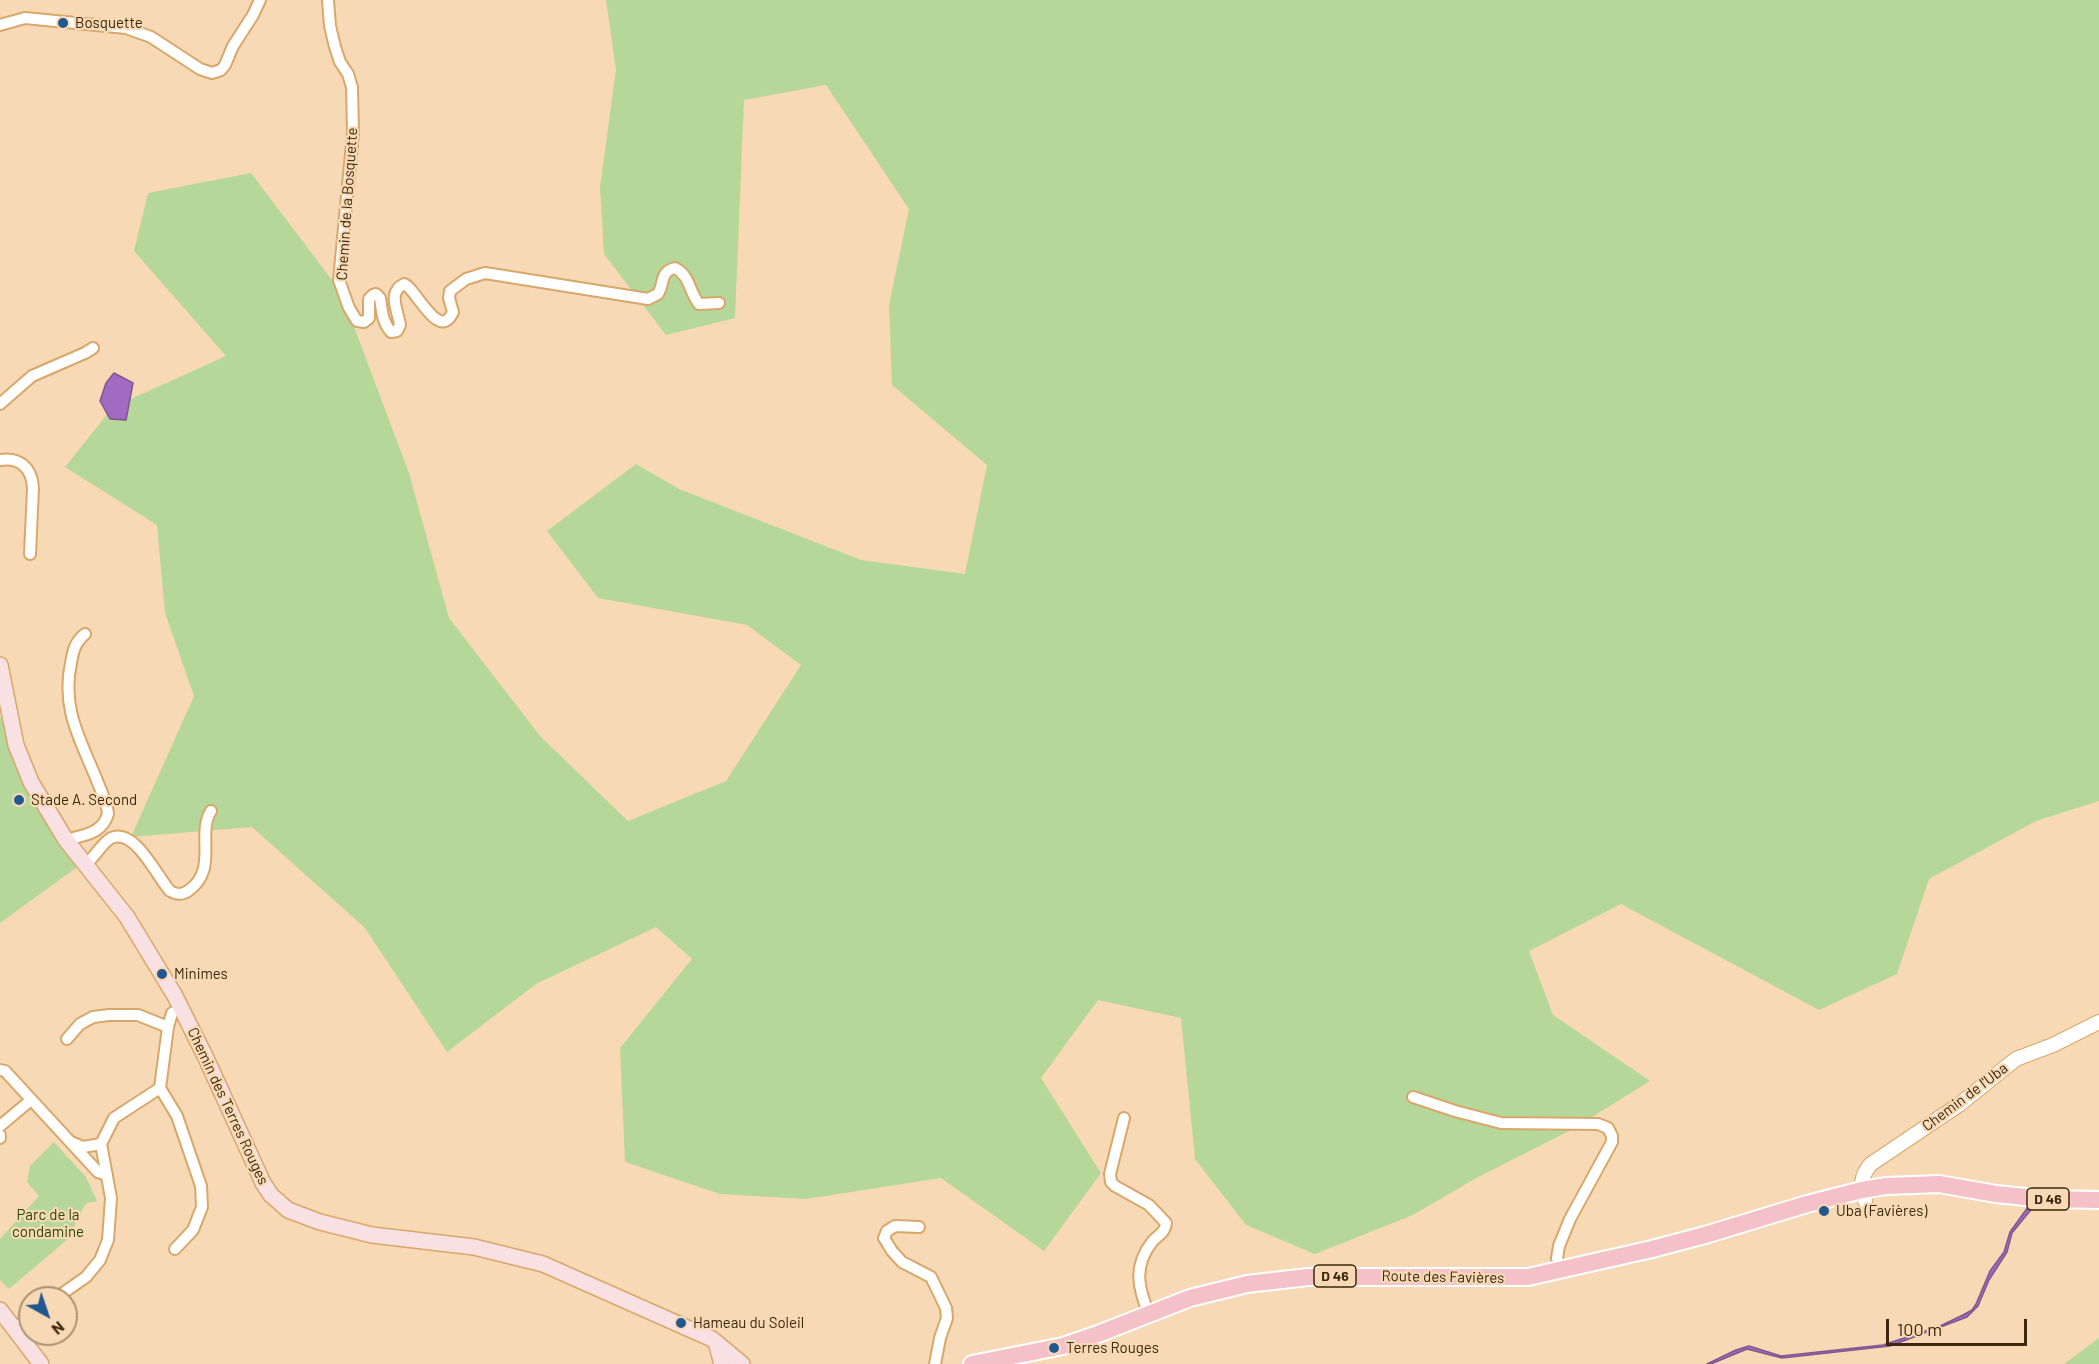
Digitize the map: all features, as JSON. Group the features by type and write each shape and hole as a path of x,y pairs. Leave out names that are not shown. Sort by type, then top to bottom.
{"main road":[{"name":"Chemin des Terres Rouges","path":"0,665 21,759 37,793 66,840 127,917 181,1008 207,1058 263,1183 275,1199 292,1212 320,1222 372,1235 474,1247 543,1264 681,1323 716,1342 742,1364"},
{"name":"D 46","path":"1863,1195 1996,1194 2064,1200 2099,1200"},
{"name":"Route des Favières","path":"972,1364 1063,1346 1200,1295 1274,1279 1308,1276 1511,1278 1561,1270 1705,1235 1776,1223 1863,1195"},
{"path":"0,1310 42,1364"},
{"path":"716,1342 722,1364"}],"street":[{"path":"0,25 25,18 126,28 151,37 200,69 212,73 221,70 225,65 233,46 258,8 260,0"},
{"name":"Chemin de la Bosquette","path":"328,0 330,26 335,47 340,62 348,74 351,87 353,134 339,280 357,321 362,323 368,320 369,299 376,294 380,298 387,328 391,332 397,331 400,325 395,306 395,294 399,286 404,284 411,288 418,302 435,318 444,321 451,317 453,312 449,298 450,291 466,279 487,273 648,299 658,294 663,275 675,268 682,272 688,280 698,303 703,305 719,303"},
{"path":"0,404 32,376 93,348"},
{"path":"0,460 14,459 23,463 32,478 30,554"},
{"path":"66,840 95,832 103,826 108,814 72,718 67,697 68,676 74,649 85,634"},
{"path":"85,865 109,840 125,837 139,848 170,891 183,894 193,887 202,873 207,848 207,819 211,811"},
{"path":"176,1250 194,1230 202,1207 201,1186 177,1116 160,1088 168,1027 172,1012 181,1008"},
{"path":"68,1039 80,1024 93,1017 109,1015 138,1015 168,1027"},
{"name":"Chemin de l'Uba","path":"1863,1195 1862,1177 1871,1164 1960,1104 2016,1059 2053,1045 2099,1022"},
{"path":"0,1070 5,1071 98,1172 107,1175"},
{"path":"73,1286 86,1277 100,1260 108,1240 111,1198 101,1144 114,1118 160,1088"},
{"path":"1413,1097 1500,1123 1598,1124 1608,1128 1612,1136 1610,1144 1558,1246 1557,1258 1561,1270"},
{"path":"0,1126 31,1100"},
{"path":"1124,1118 1110,1174 1111,1182 1149,1205 1166,1223 1165,1231 1152,1243 1140,1267 1140,1292 1149,1314"},
{"path":"68,1141 83,1147 101,1144"},
{"path":"919,1227 890,1228 884,1238 902,1262 931,1277 946,1308 947,1318 939,1338 935,1364"},
{"path":"14,1329 18,1326"}],"green space":[{"path":"606,0 2099,0 2099,801 2036,821 1929,879 1897,974 1819,1010 1621,904 1529,951 1553,1015 1650,1081 1571,1130 1478,1177 1413,1215 1315,1254 1246,1225 1195,1159 1181,1018 1098,1000 1041,1078 1101,1173 1044,1251 941,1178 806,1199 720,1194 625,1162 620,1048 692,959 656,927 536,984 447,1052 365,928 252,827 131,837 194,696 165,613 157,525 65,467 113,407 226,356 134,251 148,193 251,173 341,292 409,473 449,618 540,736 628,821 726,781 801,665 747,625 598,598 547,531 636,464 679,489 861,560 965,574 987,465 892,385 889,305 909,209 826,85 744,100 735,318 666,335 604,254 600,187 616,70"},
{"name":"Stade A. Second","path":"0,717 9,726 80,865 0,923"},
{"name":"Parc de la condamine","path":"54,1142 86,1177 97,1201 87,1203 83,1208 68,1239 9,1289 0,1280 0,1239 39,1196 27,1182 30,1166"},
{"path":"2099,1338 2099,1364 2064,1364"}],"shaded area":[{"path":"114,373 133,383 126,420 110,419 100,401 106,383"},
{"path":"2033,1200 2038,1201 2012,1233 2007,1252 1989,1280 1978,1306 1967,1317 1890,1346 1782,1358 1747,1349 1707,1364 1749,1346 1781,1356 1883,1345 1940,1326 1963,1315 1972,1310 1976,1304 1990,1271 2004,1252 2010,1232"}],"place":[{"name":"Bosquette","path":"63,23"},
{"name":"Stade A. Second","path":"19,800"},
{"name":"Minimes","path":"162,974"},
{"name":"Uba (Favières)","path":"1824,1211"},
{"name":"Hameau du Soleil","path":"681,1323"},
{"name":"Terres Rouges","path":"1054,1348"}]}
